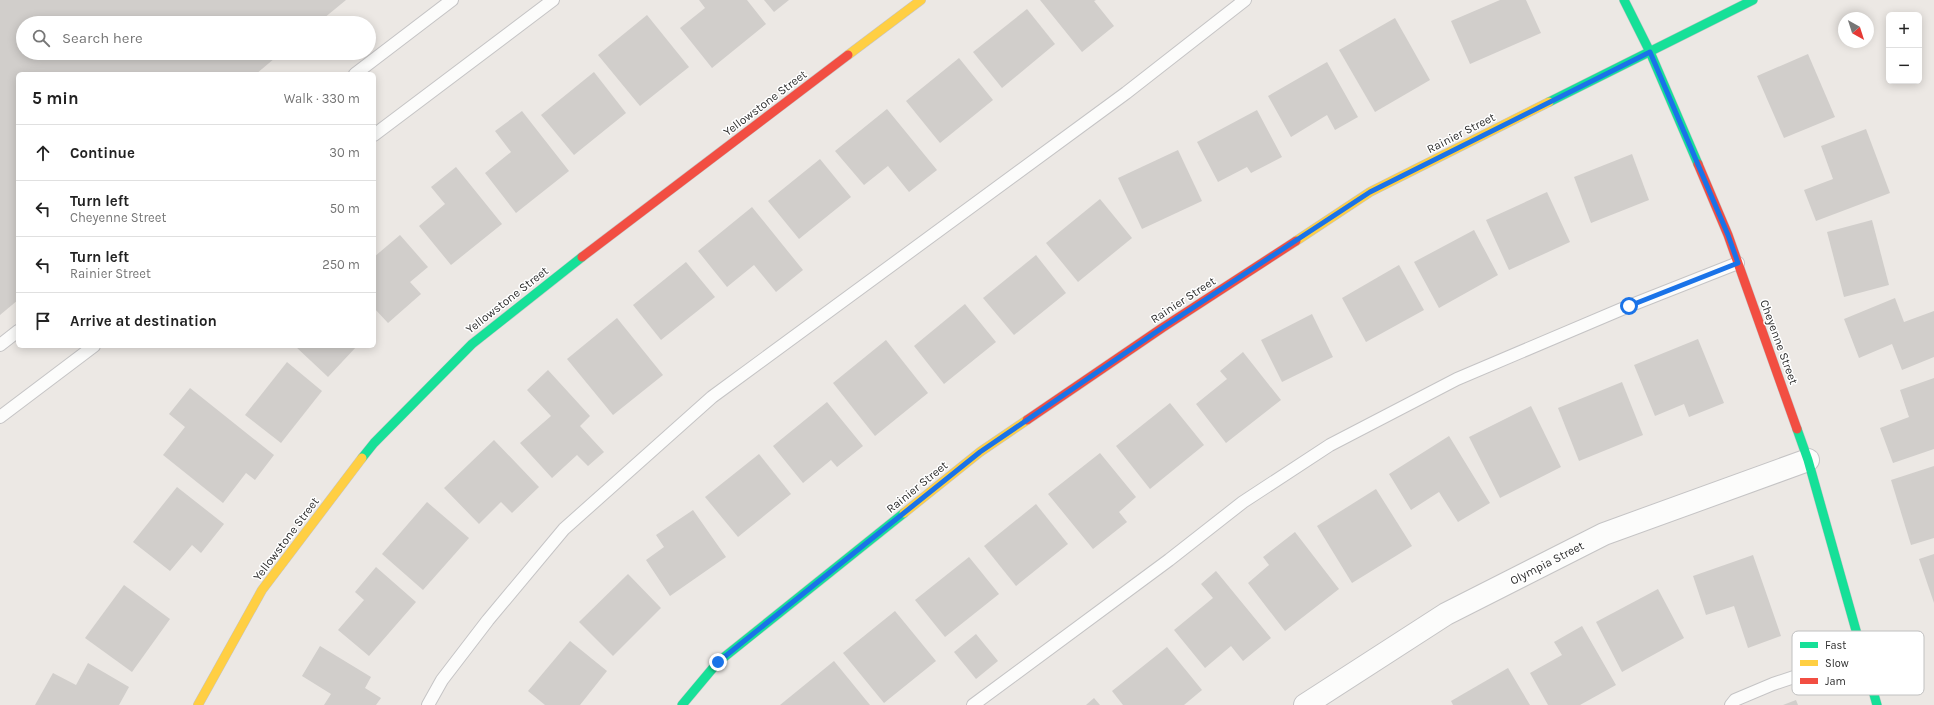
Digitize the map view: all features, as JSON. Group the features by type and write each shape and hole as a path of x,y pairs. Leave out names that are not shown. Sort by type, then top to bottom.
{"street":[{"name":"Yellowstone Street","path":"198,705 262,590 369,449 472,344 587,253 921,0"},
{"name":"Cheyenne Street","path":"1624,0 1650,52 1728,235 1808,460 1856,631"},
{"name":"Rainier Street","path":"682,705 718,662 980,452 1162,328 1370,192 1753,0"},
{"name":"Olympia Street","path":"1305,705 1446,614 1604,534 1808,460"},
{"name":"Cheyenne Street","path":"1874,695 1877,705"}],"lane":[{"path":"376,58 452,0"},
{"path":"376,133 553,0"},
{"path":"428,705 442,680 488,620 564,529 712,397 1126,93 1245,0"},
{"path":"358,72 373,60"},
{"path":"973,705 1169,560 1243,502 1330,445 1457,379 1629,306 1738,263"},
{"path":"0,345 16,333"},
{"path":"0,417 91,348"},
{"path":"1731,705 1735,700 1792,678"}],"building":[{"path":"0,0 346,0 327,16 16,16 16,60 273,60 258,72 16,72 16,302 0,315"},
{"path":"699,0 747,0 766,24 712,68 680,28 705,8"},
{"path":"764,0 789,0 774,12"},
{"path":"1040,0 1096,0 1094,1 1114,26 1082,52"},
{"path":"1500,0 1526,0 1541,33 1470,64 1451,21"},
{"path":"1027,9 1055,44 1002,88 973,52"},
{"path":"647,15 689,67 640,106 598,55"},
{"path":"1395,18 1430,80 1375,112 1339,50"},
{"path":"1808,54 1835,117 1784,138 1757,76"},
{"path":"959,58 993,100 940,143 906,101"},
{"path":"1327,62 1358,117 1335,130 1327,115 1291,137 1268,96"},
{"path":"594,72 626,113 574,155 541,115"},
{"path":"887,109 937,170 909,192 888,166 864,185 835,151"},
{"path":"1257,110 1282,157 1251,173 1247,167 1218,182 1197,142"},
{"path":"522,111 569,171 516,213 485,173 511,152 495,131"},
{"path":"1866,129 1890,193 1816,221 1804,190 1833,179 1821,146"},
{"path":"1178,150 1202,201 1142,229 1118,178"},
{"path":"1632,154 1649,200 1591,223 1574,177"},
{"path":"820,159 851,197 799,239 768,201"},
{"path":"456,167 502,224 451,265 419,226 445,204 431,187"},
{"path":"1547,192 1570,242 1509,270 1486,220"},
{"path":"1100,199 1132,238 1078,282 1046,243"},
{"path":"752,207 803,270 776,292 754,265 727,287 698,251"},
{"path":"1872,220 1889,285 1844,297 1827,232"},
{"path":"1474,230 1498,275 1439,308 1414,262"},
{"path":"400,235 428,267 410,282 421,294 388,323 376,310 376,255"},
{"path":"1036,255 1066,293 1014,335 983,298"},
{"path":"686,262 715,297 661,340 633,305"},
{"path":"1399,265 1424,310 1366,342 1342,298"},
{"path":"1895,298 1904,322 1934,311 1934,357 1902,370 1892,344 1859,358 1844,319"},
{"path":"965,304 996,342 944,384 914,346"},
{"path":"1312,314 1333,357 1282,382 1261,340"},
{"path":"617,318 663,375 613,415 567,359"},
{"path":"1698,339 1724,403 1689,417 1684,404 1655,416 1634,365"},
{"path":"886,340 928,393 875,436 833,383"},
{"path":"297,348 355,348 328,377"},
{"path":"1243,352 1281,400 1226,443 1196,404 1227,379 1220,371"},
{"path":"287,362 322,391 281,443 245,415"},
{"path":"548,370 590,416 580,426 604,452 588,466 577,455 552,478 520,443 551,416 527,390"},
{"path":"1934,378 1934,449 1893,463 1880,428 1909,417 1900,390"},
{"path":"1622,382 1643,435 1579,461 1558,408"},
{"path":"190,388 274,455 255,480 246,473 223,503 163,455 185,427 169,414"},
{"path":"827,402 863,446 837,467 831,460 803,483 773,446"},
{"path":"1170,403 1204,445 1150,489 1116,446"},
{"path":"1531,406 1561,467 1500,498 1469,437"},
{"path":"1449,436 1490,503 1458,522 1439,492 1411,510 1389,474"},
{"path":"494,440 539,487 512,513 501,502 479,524 444,488"},
{"path":"1100,453 1136,497 1119,512 1127,522 1093,549 1048,494"},
{"path":"759,454 791,494 738,537 705,497"},
{"path":"1934,466 1934,538 1911,545 1891,480"},
{"path":"177,487 224,524 201,553 192,545 170,571 133,542"},
{"path":"1376,489 1412,546 1352,583 1317,526"},
{"path":"427,502 469,538 423,590 382,554"},
{"path":"1036,504 1068,544 1016,586 984,546"},
{"path":"693,510 726,557 670,596 646,560 664,547 656,535"},
{"path":"1295,532 1339,589 1285,631 1248,583 1269,565 1263,557"},
{"path":"1934,554 1934,603 1919,559"},
{"path":"1753,555 1781,636 1748,648 1734,606 1706,615 1693,576"},
{"path":"969,557 999,594 945,637 915,600"},
{"path":"376,567 416,602 369,656 338,630 364,600 355,592"},
{"path":"1216,571 1271,638 1243,661 1231,646 1205,668 1174,630 1213,598 1201,584"},
{"path":"628,574 661,608 613,656 579,622"},
{"path":"124,585 170,619 132,672 85,638"},
{"path":"1658,589 1684,638 1622,672 1596,622"},
{"path":"895,611 936,661 884,703 843,653"},
{"path":"1582,626 1616,685 1580,705 1548,705 1530,673 1562,655 1554,642"},
{"path":"976,634 998,661 976,679 954,652"},
{"path":"570,641 607,671 580,705 545,705 528,691"},
{"path":"320,646 371,677 365,688 381,698 376,705 324,705 331,694 302,676"},
{"path":"1167,647 1202,690 1184,705 1123,705 1112,691"},
{"path":"834,661 870,705 780,705"},
{"path":"88,663 129,687 119,705 35,705 53,673 76,685"},
{"path":"1508,668 1530,705 1453,705 1451,701"},
{"path":"1094,698 1100,705 1086,705"},
{"path":"1796,700 1798,705 1783,705"}],"traffic: fast":[{"path":"1624,0 1650,52 1698,164"},
{"path":"1549,102 1753,0"},
{"path":"362,458 374,443 472,344 582,257"},
{"path":"1797,429 1808,460 1856,631"},
{"path":"682,705 718,662 904,513"},
{"path":"1874,695 1877,705"}],"traffic: slow":[{"path":"848,55 921,0"},
{"path":"1296,241 1370,192 1549,102"},
{"path":"904,513 980,452 1027,420"},
{"path":"198,705 262,590 362,458"}],"traffic: jam":[{"path":"582,257 848,55"},
{"path":"1698,164 1728,235 1797,429"},
{"path":"1027,420 1162,328 1296,241"}],"route":[{"path":"718,662 980,452 1162,328 1370,192 1650,52 1728,235 1738,263 1629,306"}]}
